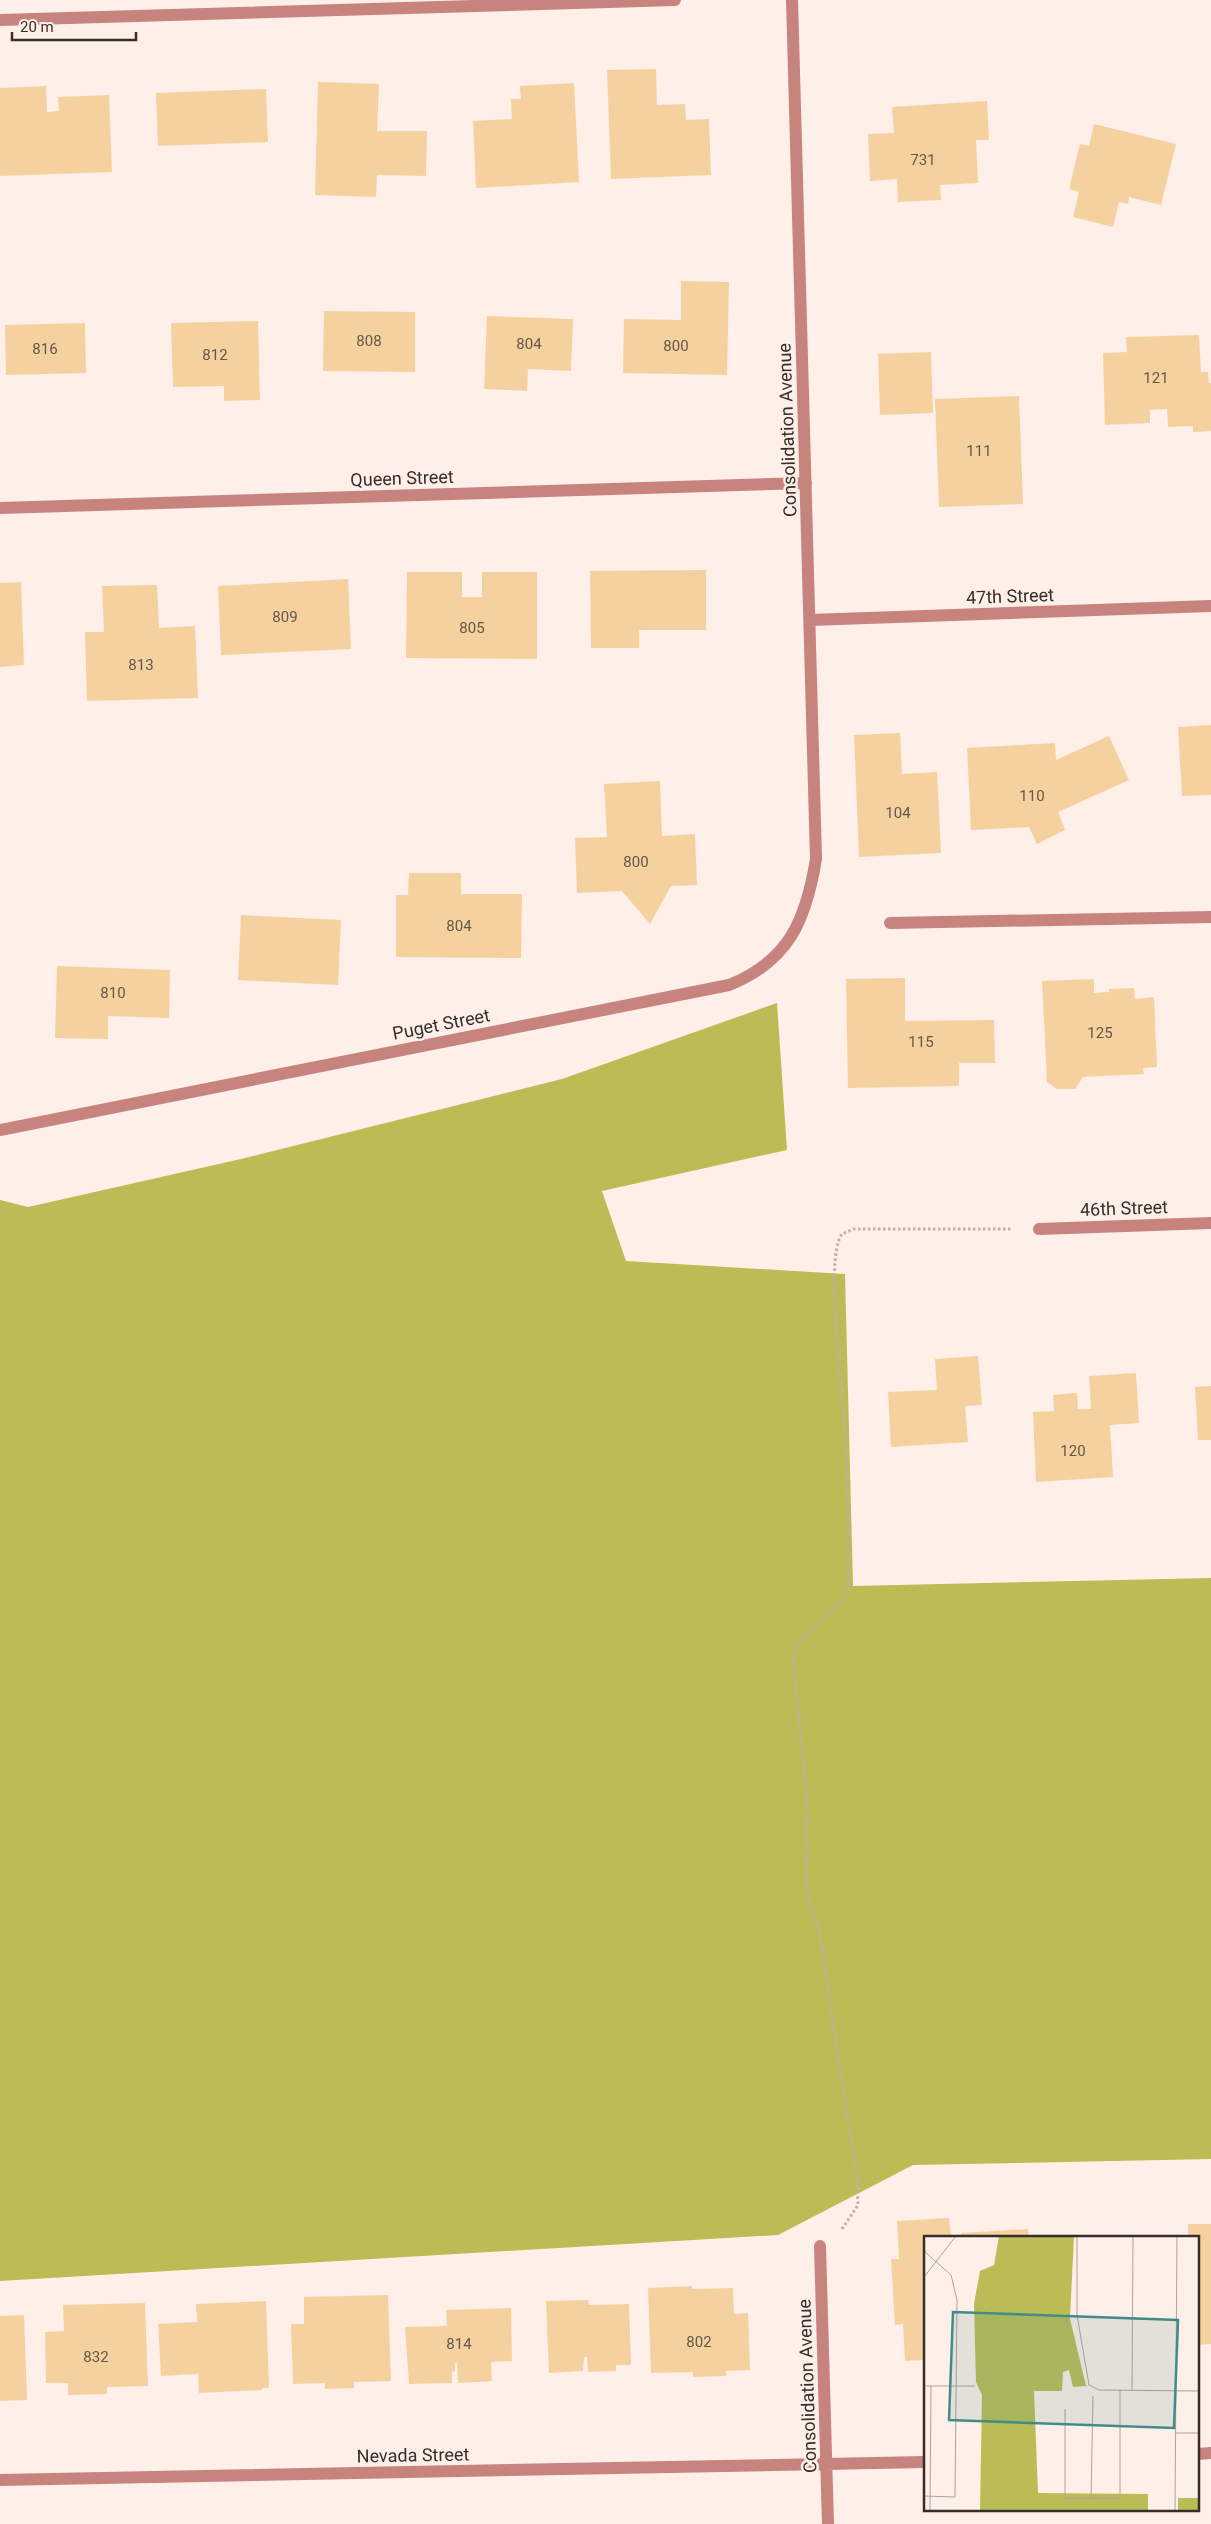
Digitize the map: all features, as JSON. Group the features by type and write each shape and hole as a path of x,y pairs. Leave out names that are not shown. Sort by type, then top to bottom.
{"street":[{"path":"0,20 675,0"},
{"name":"Consolidation Avenue","path":"792,0 816,859"},
{"name":"Queen Street","path":"0,508 806,483"},
{"name":"47th Street","path":"810,620 1211,606"},
{"name":"Puget Street","path":"0,1130 729,985 750,977 779,955 804,909 812,887 816,859"},
{"path":"890,923 1211,916"},
{"name":"46th Street","path":"1038,1229 1211,1223"},
{"name":"Consolidation Avenue","path":"820,2246 828,2524"},
{"path":"1198,2454 1211,2453"},
{"name":"Nevada Street","path":"0,2480 924,2462"}],"path":[{"path":"820,2246 842,2229 852,2216 858,2205 859,2193 819,1931 809,1902 807,1800 793,1669 796,1646 840,1602 847,1594 849,1587 846,1444 836,1326 835,1248 842,1234 854,1229 1038,1229"}],"shaded area":[{"path":"777,1003 787,1150 602,1191 626,1261 845,1274 853,1586 1211,1578 1211,2159 913,2165 778,2235 0,2281 0,1200 28,1207 241,1159 562,1079"}],"building":[{"path":"656,69 657,105 685,104 686,120 709,119 711,175 611,179 607,70"},
{"path":"318,82 379,84 377,131 427,131 426,176 377,175 376,197 315,195"},
{"path":"574,83 579,182 476,188 473,121 512,119 511,99 521,99 520,86"},
{"path":"46,86 47,112 59,111 58,97 109,95 112,172 0,176 0,88"},
{"path":"266,89 268,142 158,146 156,93"},
{"path":"987,101 989,140 976,140 978,183 940,185 941,200 898,202 897,179 870,181 868,134 894,133 892,107"},
{"path":"1094,124 1176,144 1161,205 1129,197 1128,204 1119,202 1113,227 1073,217 1079,192 1069,189 1080,144 1089,146"},
{"path":"681,281 729,282 727,375 623,373 624,319 681,320"},
{"path":"324,311 415,312 415,372 323,371"},
{"path":"487,316 573,319 571,371 528,369 527,391 484,389"},
{"path":"258,321 260,400 224,401 224,386 173,387 171,323"},
{"path":"85,323 86,373 6,375 5,325"},
{"path":"1199,335 1201,372 1208,372 1209,383 1211,383 1211,431 1193,432 1193,426 1168,427 1167,409 1150,410 1150,423 1105,425 1103,353 1127,352 1126,337"},
{"path":"931,352 933,413 880,415 878,354"},
{"path":"1019,396 1023,504 939,507 935,399"},
{"path":"706,570 706,630 639,630 639,648 591,648 590,571"},
{"path":"407,572 462,572 462,597 482,597 482,572 537,572 537,659 406,658"},
{"path":"348,579 351,649 221,655 218,586"},
{"path":"21,582 24,665 0,667 0,583"},
{"path":"157,585 159,628 195,626 198,698 87,701 85,632 104,632 102,586"},
{"path":"1211,725 1211,795 1182,796 1178,727"},
{"path":"900,733 902,774 937,772 941,853 859,857 854,735"},
{"path":"1109,736 1129,780 1058,812 1065,830 1037,844 1029,827 971,830 967,748 1055,743 1056,760"},
{"path":"660,781 662,836 695,834 697,885 671,886 650,924 622,891 577,893 575,838 607,837 604,784"},
{"path":"409,873 461,873 461,894 522,894 521,958 396,957 396,895 408,895"},
{"path":"241,915 341,920 338,985 238,980"},
{"path":"57,966 170,970 169,1018 108,1016 108,1039 55,1038"},
{"path":"905,978 905,1021 994,1020 995,1063 959,1063 959,1086 848,1088 846,979"},
{"path":"1094,979 1094,993 1109,992 1109,989 1134,988 1135,999 1154,997 1157,1067 1143,1068 1144,1074 1083,1077 1075,1089 1057,1089 1047,1082 1042,981"},
{"path":"978,1356 982,1405 965,1406 968,1442 891,1447 888,1392 937,1390 935,1359"},
{"path":"1136,1373 1139,1423 1110,1425 1113,1477 1036,1482 1033,1412 1054,1411 1053,1395 1077,1393 1078,1409 1091,1409 1089,1376"},
{"path":"1211,1386 1211,1440 1198,1440 1195,1387"},
{"path":"949,2218 951,2236 924,2236 924,2360 905,2361 903,2324 895,2325 891,2259 899,2259 897,2221"},
{"path":"1188,2224 1211,2224 1211,2344 1198,2345 1198,2236 1188,2236"},
{"path":"1028,2229 1029,2236 961,2236 961,2233"},
{"path":"692,2286 692,2289 733,2288 734,2314 748,2313 750,2370 726,2371 726,2376 693,2377 693,2372 651,2373 648,2288"},
{"path":"388,2295 391,2381 354,2382 354,2388 325,2389 325,2383 293,2384 291,2324 304,2324 304,2297"},
{"path":"588,2300 589,2305 629,2304 631,2365 616,2365 616,2371 588,2372 587,2357 584,2357 583,2371 549,2373 546,2301"},
{"path":"266,2301 269,2388 199,2393 198,2374 161,2376 158,2324 197,2322 196,2304"},
{"path":"145,2303 148,2386 107,2387 107,2394 68,2395 68,2383 46,2383 45,2332 64,2331 63,2305"},
{"path":"511,2308 512,2361 491,2362 492,2381 458,2383 457,2363 455,2363 455,2371 452,2372 452,2383 409,2384 405,2327 447,2326 446,2310"},
{"path":"24,2315 27,2400 0,2401 0,2316"}]}
